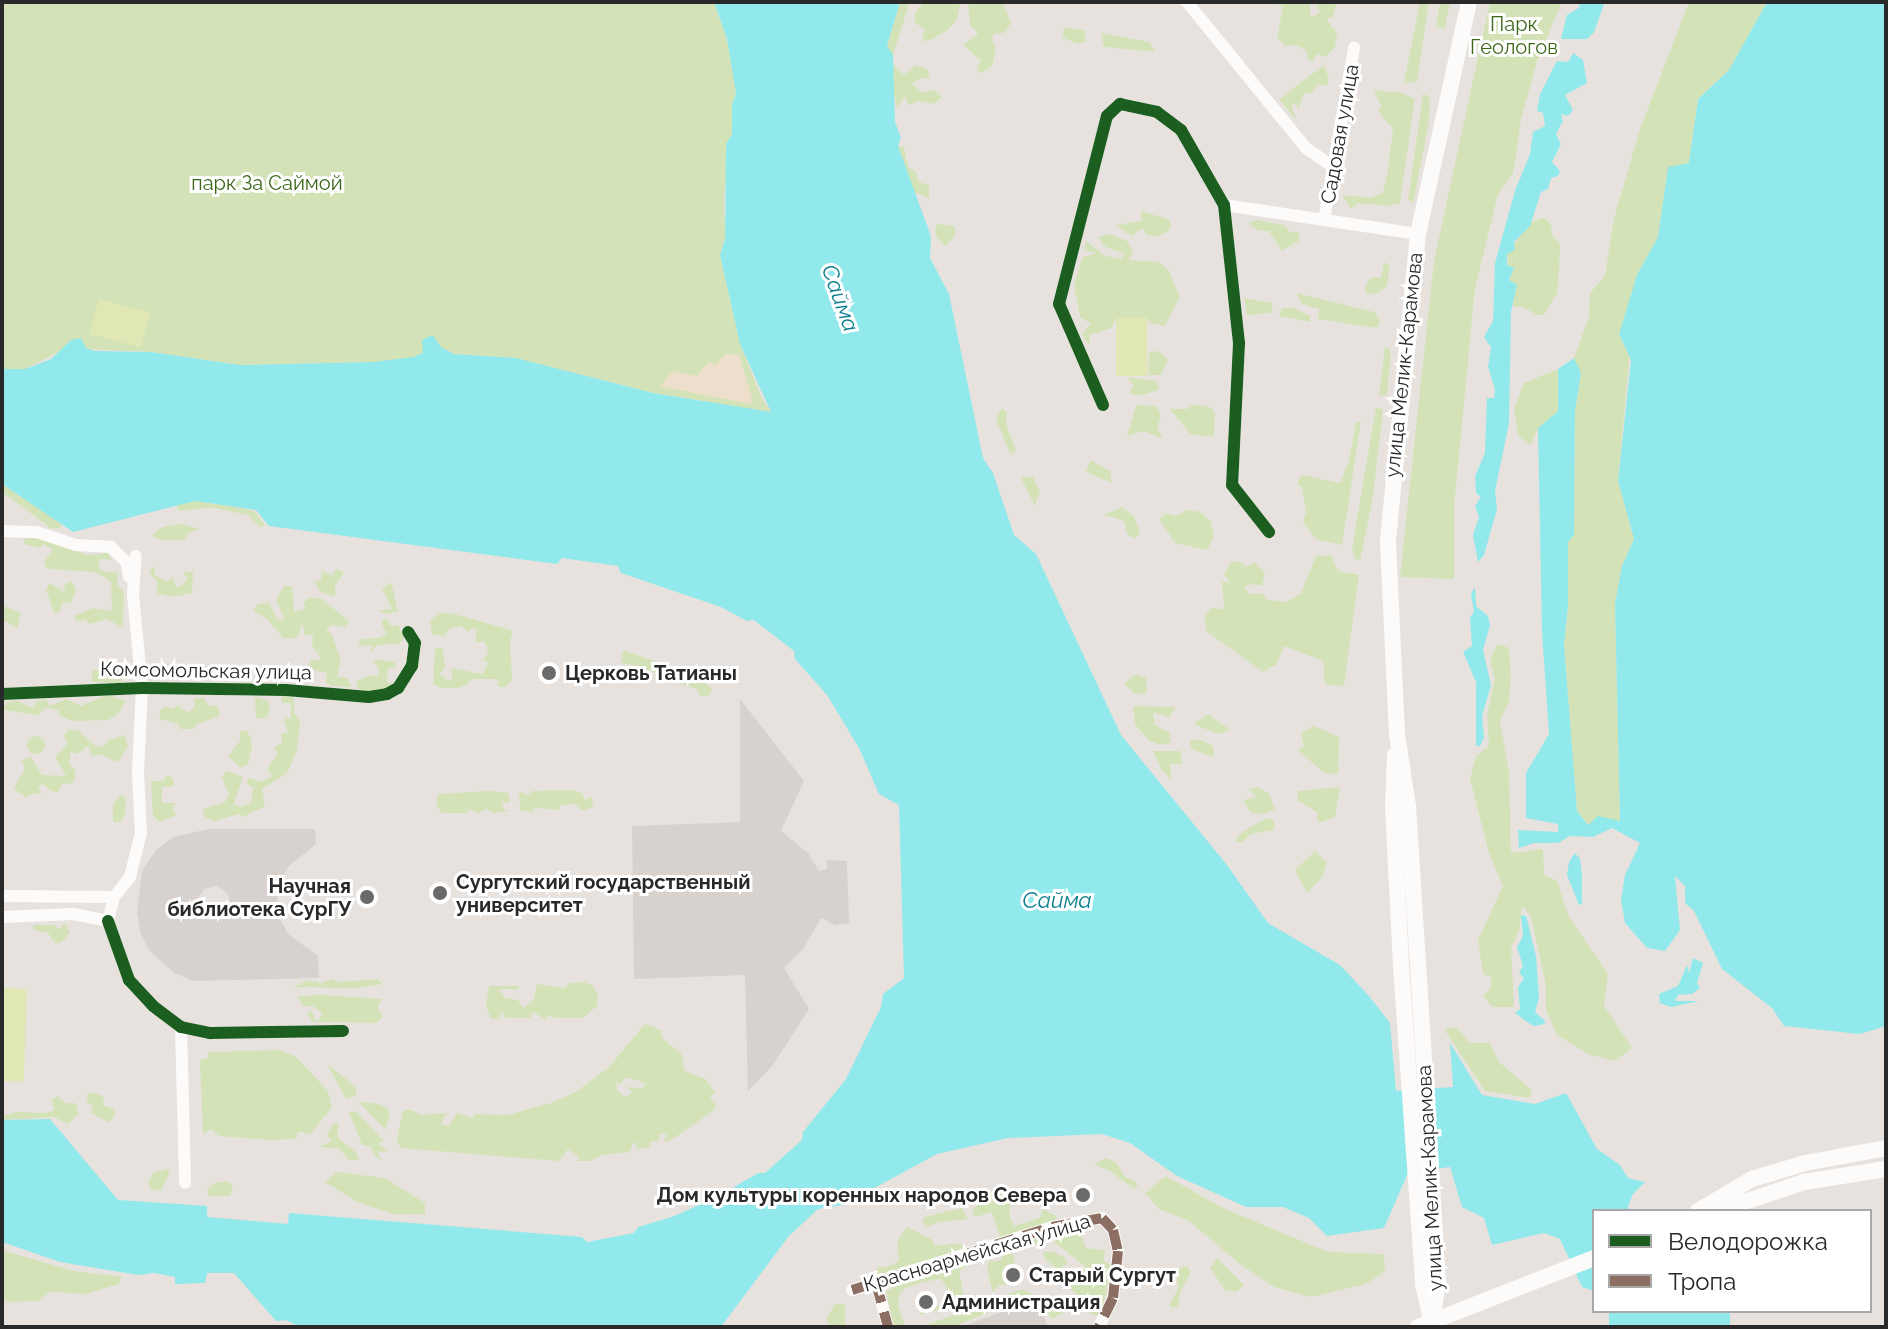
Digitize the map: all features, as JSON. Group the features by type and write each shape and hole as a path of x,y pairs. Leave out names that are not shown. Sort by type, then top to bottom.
{"main road":[{"name":"улица Мелик-Карамова","path":"1428,1325 1431,1283 1419,969 1408,806 1397,734 1390,633 1389,511 1418,234 1469,2"},
{"name":"улица Мелик-Карамова","path":"1397,734 1393,807 1401,966 1431,1283"},
{"path":"1701,1209 1752,1179 1805,1163 1886,1148"},
{"path":"1723,1209 1804,1182 1886,1169"},
{"path":"1428,1325 1592,1259"}],"street":[{"path":"1187,2 1306,148 1336,169"},
{"name":"Садовая улица","path":"1324,220 1336,169 1354,48"},
{"path":"1103,405 1059,304 1107,116 1120,104 1157,112 1181,130 1224,205 1239,343 1232,485 1269,532"},
{"path":"1224,205 1418,234"},
{"path":"2,531 37,532 76,545 111,547 127,563 142,688 139,850 130,877 114,897 108,921 129,980 153,1006 181,1027 210,1033 343,1031"},
{"path":"133,595 136,556"},
{"name":"Комсомольская улица","path":"2,694 142,688 286,690 369,697 387,694 404,680 412,666 415,643 408,632"},
{"path":"2,896 114,897"},
{"path":"2,917 73,914 108,921"},
{"path":"181,1027 185,1183"},
{"name":"Красноармейская улица","path":"852,1290 1052,1227 1102,1218 1113,1230 1118,1251 1113,1298 1099,1327"},
{"path":"876,1283 888,1327"}],"green space":[{"name":"парк За Саймой","path":"2,2 714,2 727,39 736,94 732,104 732,134 724,196 725,239 720,255 740,344 763,401 772,412 653,393 516,358 454,354 441,347 424,346 423,353 414,357 373,362 240,365 151,352 66,348 25,369 2,369"},
{"path":"900,2 909,4 893,55 887,46"},
{"path":"925,2 961,2 957,19 949,29 931,40 922,41 925,29 915,23 915,13"},
{"path":"968,2 1003,2 1011,23 1004,33 995,33 992,38 996,50 992,66 982,73 976,70 981,61 963,45 978,34 970,25"},
{"path":"1264,2 1310,2 1311,18 1320,12 1315,2 1337,2 1333,17 1326,19 1337,33 1335,47 1325,57 1317,54 1313,61 1308,60 1307,51 1296,45 1285,46 1277,37 1283,6"},
{"path":"1420,2 1429,2 1417,82 1404,83"},
{"path":"1440,2 1450,2 1445,28 1436,27"},
{"name":"Парк Геологов","path":"1490,2 1562,2 1537,61 1521,120 1513,174 1498,194 1475,288 1454,507 1454,579 1400,577 1434,261"},
{"path":"1689,2 1767,2 1729,70 1698,99 1689,163 1668,168 1658,237 1637,275 1618,481 1634,539 1622,566 1615,604 1620,821 1589,825 1577,811 1564,644 1568,607 1568,542 1574,534 1575,411 1581,374 1574,358 1589,317 1590,293 1605,276 1614,218 1640,129"},
{"path":"1064,27 1085,30 1085,42 1077,44 1062,37"},
{"path":"1101,33 1149,42 1156,52 1104,47"},
{"path":"892,63 904,75 916,65 928,70 930,78 919,79 912,84 921,92 935,90 942,97 934,104 919,101 908,105 906,96 897,107 891,81"},
{"path":"1324,65 1329,79 1327,86 1318,84 1311,94 1304,92 1299,109 1294,102 1292,106 1296,120 1279,99"},
{"path":"1374,90 1402,93 1415,99 1400,203 1387,206 1358,203 1351,209 1342,195 1371,198 1383,192 1387,176 1393,129 1378,111 1381,105"},
{"path":"1423,93 1430,98 1429,122 1413,203 1408,200"},
{"path":"898,146 904,147 908,167 916,171 919,182 929,185 929,198 912,191"},
{"path":"1141,211 1170,220 1170,229 1160,236 1146,235 1143,228 1132,236 1116,225 1141,221"},
{"path":"1544,218 1551,224 1552,235 1560,244 1559,271 1557,293 1544,315 1537,315 1523,307 1514,307 1507,254 1531,222"},
{"path":"1257,220 1284,225 1290,232 1298,232 1300,240 1282,251 1269,231 1259,231 1248,223"},
{"path":"936,224 955,226 955,236 945,246 936,236"},
{"path":"1110,234 1127,241 1133,251 1128,260 1159,262 1169,271 1180,297 1165,326 1150,323 1147,318 1116,318 1112,328 1090,335 1089,346 1082,334 1091,324 1080,317 1074,285 1082,258 1096,253 1084,250 1086,241 1105,256 1122,259 1124,254 1104,246 1098,237"},
{"path":"1384,262 1390,266 1387,286 1378,293 1366,294 1366,284 1371,278 1381,278"},
{"path":"1297,293 1374,312 1380,320 1377,328 1318,319 1319,309 1302,304"},
{"path":"1244,298 1273,303 1271,313 1247,315"},
{"path":"99,299 150,313 141,347 90,334"},
{"path":"1282,308 1293,308 1310,316 1310,322 1279,316"},
{"path":"1116,318 1147,318 1147,376 1116,376"},
{"path":"1385,346 1391,352 1387,395 1379,396"},
{"path":"1158,351 1168,359 1161,375 1148,375 1149,352"},
{"path":"1558,369 1558,411 1538,428 1531,445 1518,436 1514,408 1524,383"},
{"path":"1127,377 1157,381 1159,390 1139,396 1129,393 1134,386"},
{"path":"1194,404 1209,407 1215,412 1214,437 1190,434 1170,409 1187,409"},
{"path":"1136,405 1157,406 1161,416 1157,428 1163,439 1144,431 1127,436"},
{"path":"1376,407 1383,410 1373,497 1360,561 1355,559 1352,548"},
{"path":"1002,408 1007,413 1006,424 1016,451 1010,454 996,419"},
{"path":"1361,421 1342,545 1316,539 1303,522 1306,512 1302,488 1297,483 1302,475 1340,483 1349,461 1356,422"},
{"path":"1091,460 1110,471 1112,483 1086,472"},
{"path":"1032,476 1040,490 1035,506 1021,478"},
{"path":"2,484 61,523 61,528 52,529 2,492"},
{"path":"195,501 248,509 255,512 265,526 260,527 248,515 209,507 180,511 177,508 179,504"},
{"path":"1122,507 1134,516 1140,532 1135,539 1127,534 1124,521 1104,515"},
{"path":"1187,510 1200,512 1211,521 1214,536 1207,550 1175,543 1159,519 1166,513 1175,516"},
{"path":"182,524 200,529 188,533 184,540 160,540 152,535 163,527"},
{"path":"34,536 88,555 108,553 112,560 101,559 98,564 101,571 118,573 117,585 124,592 123,628 107,619 89,624 85,620 76,621 74,616 93,608 112,611 111,581 94,572 47,569 44,562 53,550 44,544 40,548 24,544 24,540"},
{"path":"1331,555 1338,571 1359,575 1344,686 1325,684 1323,661 1284,646 1277,664 1263,672 1206,631 1205,616 1211,608 1224,609 1222,582 1230,582 1224,574 1230,563 1239,561 1246,567 1254,562 1265,573 1262,586 1252,584 1244,587 1250,594 1263,594 1267,600 1287,602 1301,593 1316,556"},
{"path":"154,566 155,576 168,581 172,577 177,588 187,580 184,572 193,572 192,593 173,597 157,593 157,582 149,573"},
{"path":"336,569 344,572 335,586 335,596 328,595 319,590 314,581 321,581 322,570 332,576"},
{"path":"71,581 76,589 72,602 63,603 59,612 54,613 46,589 50,583 64,592 65,584"},
{"path":"391,582 398,611 385,614 379,610 392,609 382,589"},
{"path":"284,586 292,586 294,612 306,609 303,603 310,597 322,599 349,621 346,627 331,625 326,631 332,634 341,661 337,676 347,678 352,687 326,683 327,673 316,671 309,665 310,660 322,659 312,646 313,635 305,635 302,622 299,635 293,639 283,638 268,620 253,611 258,604 269,603 277,619 285,621 276,600"},
{"path":"2,605 21,613 17,629 6,621 2,624"},
{"path":"440,613 455,614 513,631 510,641 512,680 506,687 499,687 498,679 470,679 467,685 457,688 440,688 433,684 435,648 443,648 445,668 439,674 449,681 453,679 451,668 482,674 488,663 483,659 489,652 484,641 475,643 477,631 473,628 467,632 461,626 450,629 444,636 432,634 430,621"},
{"path":"387,618 390,626 398,625 404,638 399,644 378,645 371,652 372,646 361,645 360,651 359,639 379,638 386,634 381,621"},
{"path":"1497,644 1509,648 1511,677 1509,701 1500,722 1509,772 1511,853 1543,849 1544,875 1557,881 1568,915 1608,974 1604,1006 1632,1048 1615,1061 1588,1054 1557,1035 1546,1010 1546,985 1531,916 1522,906 1519,931 1511,949 1514,1007 1492,1007 1483,995 1491,988 1491,977 1483,974 1478,940 1503,886 1489,853 1470,779 1476,756 1489,746 1487,715 1495,679 1490,660"},
{"path":"623,650 694,675 713,689 708,696 700,696 697,689 673,681 668,676 621,662"},
{"path":"372,661 395,662 396,668 388,668 387,683 399,684 393,689 366,692 356,688 357,681 370,675 378,676 379,667"},
{"path":"118,668 123,676 121,683 92,682 92,671"},
{"path":"1135,675 1146,678 1147,693 1135,694 1124,683"},
{"path":"287,694 294,696 294,713 300,721 297,751 287,773 262,789 265,806 243,817 239,814 215,821 205,817 202,809 225,802 229,795 222,777 226,771 243,777 234,804 240,807 251,803 253,788 247,784 248,778 262,782 272,776 267,769 277,754 274,747 282,743 281,734 288,732 284,719 291,718 291,703 282,703 281,698"},
{"path":"107,695 126,701 118,714 108,720 72,721 60,716 59,710 45,708 39,715 2,710 7,702 17,701 33,708 37,701 46,699 50,706 66,699 81,706"},
{"path":"255,697 268,701 270,710 266,718 256,718"},
{"path":"194,698 204,698 208,705 218,707 220,716 195,725 195,729 180,729 178,724 160,719 159,711 165,706 172,709 178,705 187,713 194,708"},
{"path":"1133,706 1176,707 1169,717 1153,712 1155,725 1169,732 1171,742 1160,745 1148,740 1135,724"},
{"path":"1208,714 1230,730 1218,734 1194,724"},
{"path":"1313,726 1339,737 1338,774 1325,773 1298,751 1304,746 1301,733"},
{"path":"69,729 79,731 94,745 103,747 109,740 125,735 128,747 118,762 102,755 92,756 88,746 77,754 71,752 69,763 75,770 75,780 70,784 62,783 59,792 50,791 44,784 38,787 42,794 34,793 26,797 21,794 14,788 25,769 22,760 31,757 42,775 66,776 55,757 67,744 64,735"},
{"path":"240,731 246,731 251,737 252,747 248,764 241,768 228,756 240,741"},
{"path":"36,736 45,745 36,754 27,745"},
{"path":"1190,740 1202,740 1213,746 1214,757 1191,749"},
{"path":"1153,751 1180,751 1183,764 1170,764 1171,779 1162,771"},
{"path":"166,775 173,778 174,786 162,787 162,803 176,803 172,808 177,815 160,822 153,816 151,781 164,781"},
{"path":"1258,787 1269,794 1275,809 1265,814 1251,813 1243,800 1257,797 1248,789"},
{"path":"1340,787 1335,817 1318,823 1317,812 1297,800 1298,791"},
{"path":"571,790 582,793 585,800 592,797 593,807 581,811 578,806 570,804 560,806 559,810 536,808 532,812 520,811 519,791 528,795 533,791"},
{"path":"509,793 509,803 502,802 503,809 509,811 493,813 487,809 477,813 470,809 466,813 442,813 436,805 438,794"},
{"path":"121,795 126,799 125,816 120,822 113,822 113,803"},
{"path":"1266,818 1274,821 1274,830 1251,834 1242,842 1234,842 1241,833"},
{"path":"1315,851 1327,862 1323,876 1307,893 1295,870"},
{"path":"65,923 70,932 61,943 55,943 48,933 34,930 33,925 54,925 59,929"},
{"path":"332,979 338,982 377,979 383,984 355,988 293,987 309,980 322,983"},
{"path":"569,983 592,985 598,994 597,1006 583,1018 554,1018 548,1015 546,1020 533,1012 530,1018 505,1018 502,1011 499,1019 491,1019 486,1006 489,986 518,986 519,989 499,989 505,998 518,1000 523,1008 534,999 537,984 565,988"},
{"path":"2,988 27,989 24,1082 2,1081"},
{"path":"297,996 382,999 377,1008 383,1017 376,1023 312,1022 307,1013 312,1011 315,1021 321,1018 322,1013 313,1006 303,1006"},
{"path":"645,1024 661,1030 663,1039 681,1053 685,1071 705,1079 715,1092 710,1098 716,1106 670,1141 663,1142 667,1134 660,1133 659,1141 651,1141 650,1147 636,1149 637,1143 633,1143 630,1152 602,1155 591,1161 576,1161 579,1157 568,1149 559,1161 400,1148 397,1140 403,1110 412,1110 420,1115 446,1113 441,1124 449,1126 457,1113 472,1118 475,1114 508,1115 551,1103 577,1091 609,1067","holes":["624,1078 645,1084 644,1088 626,1087 632,1091 626,1097 617,1091 616,1083 622,1084"]},
{"path":"1456,1027 1470,1043 1490,1043 1499,1062 1532,1090 1529,1098 1485,1091 1444,1029"},
{"path":"280,1050 295,1056 328,1091 332,1107 310,1135 303,1132 297,1133 297,1139 269,1140 219,1136 211,1129 203,1135 200,1060 208,1058 208,1052"},
{"path":"327,1064 356,1087 356,1096 346,1099"},
{"path":"95,1092 104,1098 103,1105 113,1109 115,1116 109,1122 91,1113 93,1107 87,1101 87,1094"},
{"path":"58,1096 66,1104 72,1102 77,1105 78,1114 68,1124 54,1117 2,1120 2,1116 17,1112 46,1113 54,1110 52,1099"},
{"path":"359,1102 376,1103 387,1108 390,1115 385,1130"},
{"path":"356,1111 384,1141 378,1143 388,1152 377,1151 382,1161 373,1154 372,1147 362,1145 349,1112"},
{"path":"334,1123 339,1124 337,1137 356,1152 359,1160 349,1160 338,1148 318,1147 331,1141 327,1134"},
{"path":"1106,1158 1116,1162 1125,1177 1138,1185 1134,1189 1110,1171 1094,1164"},
{"path":"168,1169 169,1175 161,1191 151,1189 148,1183 153,1173"},
{"path":"336,1172 385,1178 425,1203 425,1214 392,1214 357,1202 325,1182"},
{"path":"1166,1176 1225,1209 1328,1252 1384,1254 1385,1271 1366,1284 1311,1297 1274,1287 1241,1265 1189,1221 1159,1209 1145,1193"},
{"path":"216,1182 229,1182 233,1188 230,1196 209,1196 207,1189"},
{"path":"988,1195 1012,1195 1009,1214 1014,1226 1040,1218 1043,1209 1057,1216 1054,1222 1001,1240 992,1212 975,1217 972,1211"},
{"path":"962,1208 968,1219 938,1222 928,1227 922,1222 924,1217"},
{"path":"907,1227 931,1239 935,1246 961,1243 964,1249 883,1276 877,1274 878,1266 885,1268 899,1261 897,1241"},
{"path":"1072,1228 1083,1239 1086,1248 1105,1250 1104,1261 1111,1265 1104,1303 1097,1316 1084,1311 1082,1299 1070,1288 1070,1273 1086,1267 1054,1242 1054,1233"},
{"path":"1035,1236 1039,1239 1036,1245 1016,1249 1013,1254 1018,1284 999,1285 993,1293 987,1270 989,1260 995,1262 1002,1259 1001,1250"},
{"path":"2,1250 73,1271 122,1277 119,1284 86,1294 50,1292 38,1301 7,1302 2,1298"},
{"path":"1052,1251 1065,1258 1067,1264 1058,1269 1045,1259 1043,1252"},
{"path":"979,1256 959,1271 965,1302 920,1315 921,1311 944,1305 948,1299 946,1286 941,1279 923,1282 904,1289 899,1295 898,1304 905,1327 893,1327 886,1292 911,1277"},
{"path":"1217,1258 1244,1285 1236,1292 1225,1290 1210,1268"},
{"path":"1187,1266 1191,1272 1180,1292 1178,1306 1172,1308 1169,1305 1178,1289 1177,1274 1180,1268"},
{"path":"1023,1289 1033,1294 953,1327 921,1327"},
{"path":"1058,1301 1065,1312 1052,1319 1045,1305"},
{"path":"835,1304 845,1304 845,1327 830,1327 826,1319"}],"sand":[{"path":"726,354 739,355 753,401 751,404 660,386 673,371 697,376 709,362 716,365"}],"shaded area":[{"path":"740,699 804,781 781,831 808,853 819,871 827,869 827,860 847,861 849,923 835,925 821,918 803,949 784,968 809,1009 773,1065 748,1091 745,975 634,979 632,826 740,822"},
{"path":"209,829 315,829 316,844 288,867 278,887 276,912 288,934 318,956 319,978 192,981 173,972 150,951 141,935 137,913 142,871 156,850 173,837","holes":["217,886 228,894 231,907 223,918 210,920 199,913 197,900 204,889"]},
{"path":"1037,1299 1048,1327 960,1327"}],"water":[{"name":"Сайма","path":"714,2 900,2 887,46 893,55 895,122 901,138 898,146 931,236 930,258 949,294 983,458 993,473 1014,535 1036,554 1121,735 1227,865 1268,923 1340,965 1390,1023 1396,1091 1453,1087 1450,1043 1482,1095 1535,1104 1566,1093 1597,1149 1620,1165 1628,1178 1645,1182 1633,1194 1629,1209 1592,1209 1592,1290 1582,1287 1560,1239 1544,1233 1492,1245 1484,1218 1462,1207 1450,1167 1408,1173 1384,1228 1327,1236 1309,1218 1283,1207 1246,1207 1177,1176 1130,1143 1102,1134 1008,1138 937,1154 843,1205 818,1209 788,1237 721,1327 300,1327 286,1320 276,1321 234,1273 207,1273 205,1283 175,1284 175,1277 154,1273 138,1275 60,1262 2,1242 2,1120 50,1119 118,1200 207,1206 207,1217 288,1224 289,1213 582,1237 587,1242 634,1233 638,1227 672,1217 719,1196 758,1173 765,1173 802,1140 803,1132 846,1079 881,1007 883,994 904,978 899,805 879,794 859,748 827,695 795,659 794,651 754,620 747,621 721,607 621,573 618,566 562,558 557,564 269,526 256,510 195,501 73,532 2,484 2,369 25,369 51,359 71,340 81,338 86,348 95,351 151,352 240,365 373,362 414,357 423,353 422,340 433,335 441,347 454,354 516,358 653,393 771,412 740,344 720,255 725,239 726,144 732,134 732,104 736,94 727,39"},
{"path":"1578,2 1605,2 1594,32 1587,39 1561,39 1567,15 1580,7"},
{"path":"1767,2 1886,2 1886,1026 1860,1034 1784,1026 1772,1008 1722,969 1694,911 1685,903 1685,886 1675,876 1680,930 1665,951 1647,948 1625,923 1621,900 1625,875 1640,843 1612,828 1593,837 1570,836 1558,843 1534,843 1519,848 1518,830 1558,832 1558,824 1526,818 1526,773 1549,734 1542,632 1538,428 1558,411 1558,369 1574,358 1581,373 1575,411 1574,535 1568,542 1568,607 1564,644 1577,811 1588,825 1598,816 1620,821 1615,604 1622,566 1634,539 1618,481 1631,360 1619,334 1637,275 1658,237 1668,167 1689,163 1698,99 1729,70"},
{"path":"1573,53 1583,60 1587,83 1565,95 1573,110 1568,116 1561,114 1563,121 1556,134 1561,144 1552,162 1560,171 1558,176 1551,178 1548,189 1541,192 1530,226 1514,242 1515,250 1507,254 1507,265 1514,268 1509,280 1517,285 1511,312 1509,423 1495,491 1497,509 1484,555 1478,562 1473,535 1479,517 1475,506 1481,497 1476,493 1475,476 1485,453 1487,398 1494,398 1495,389 1488,367 1491,347 1484,337 1493,321 1495,263 1515,191 1530,154 1533,132 1545,126 1543,113 1537,111 1540,94 1557,61 1568,62"},
{"path":"1475,587 1476,606 1488,616 1490,625 1483,650 1491,685 1482,716 1484,738 1480,746 1476,746 1476,682 1463,652 1472,646 1470,617 1474,612 1471,594"},
{"path":"1575,853 1580,859 1582,875 1582,904 1579,905 1567,875 1569,862"},
{"path":"1521,915 1526,916 1536,956 1539,998 1535,1012 1546,1022 1541,1025 1533,1026 1515,1013 1520,1009 1518,987 1524,978 1519,973 1523,966 1517,947 1523,936"},
{"path":"1693,958 1703,963 1697,983 1700,988 1692,994 1678,995 1675,1001 1699,1001 1671,1007 1660,1003 1659,994 1678,986 1687,965 1689,973"},
{"path":"1609,1313 1730,1313 1730,1327 1609,1327"}],"marked path":[{"path":"852,1290 1052,1227 1102,1218 1113,1230 1118,1251 1113,1298 1099,1327"},
{"path":"876,1283 888,1327"}],"cycle path":[{"path":"1103,405 1059,304 1107,116 1120,104 1157,112 1181,130 1224,205 1239,343 1232,485 1269,532"},
{"path":"2,694 142,688 286,690 369,697 387,694 398,688 412,666 415,643 408,632"},
{"path":"108,921 129,980 153,1006 181,1027 210,1033 343,1031"}],"place":[{"name":"Церковь Татианы","path":"549,673"},
{"name":"Сургутский государственный университет","path":"440,893"},
{"name":"Научная библиотека СурГУ","path":"367,897"},
{"name":"Дом культуры коренных народов Севера","path":"1083,1195"},
{"name":"Старый Сургут","path":"1013,1275"},
{"name":"Администрация","path":"926,1302"}]}
